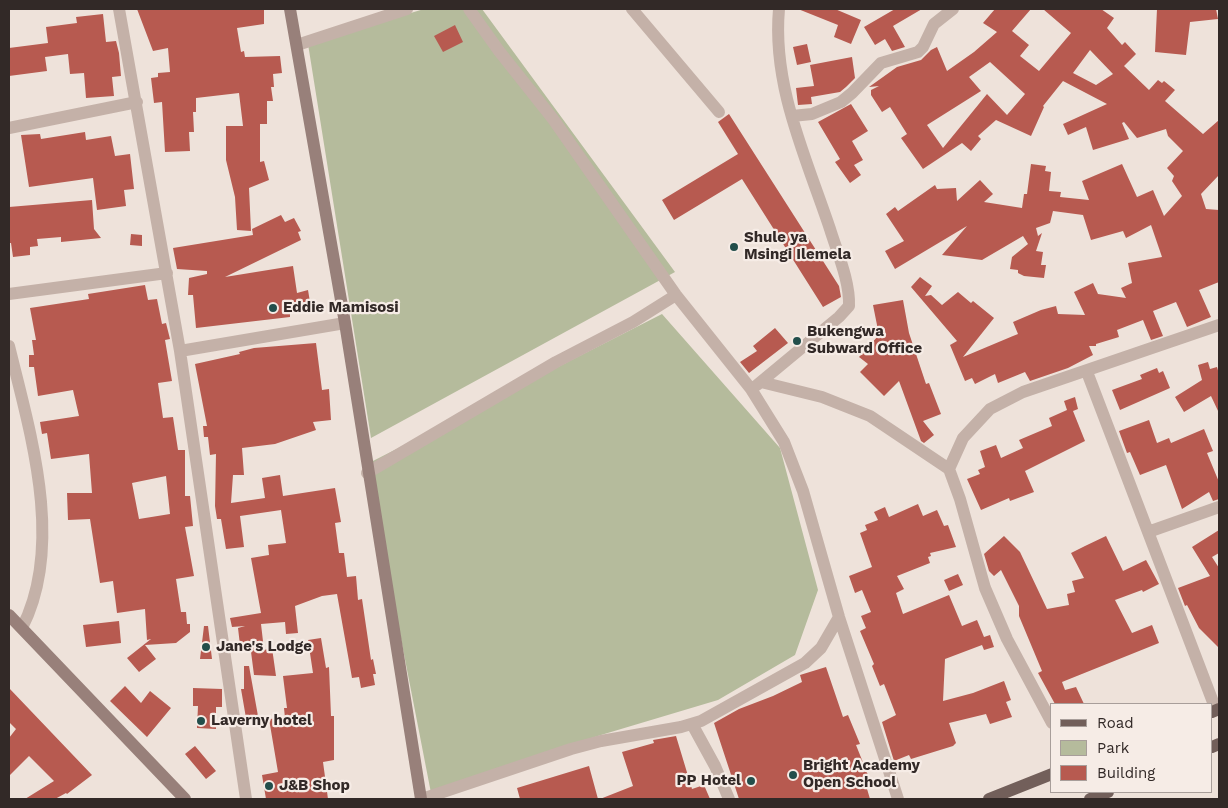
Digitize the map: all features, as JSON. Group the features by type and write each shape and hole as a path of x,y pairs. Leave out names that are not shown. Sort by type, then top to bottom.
{"main road":[{"path":"989,799 1050,775"},
{"path":"1090,799 1105,793"}],"street":[{"path":"119,9 180,351 246,799"},
{"path":"290,9 345,323 367,473 422,799 571,749 601,741 692,724 804,663 821,648 839,617"},
{"path":"296,45 407,9"},
{"path":"469,9 499,51 553,119 676,295 756,386 792,458 839,617 898,799"},
{"path":"632,9 718,112"},
{"path":"756,386 840,317 849,306 848,291 835,244 783,88 778,57 779,9"},
{"path":"792,116 825,110 852,93 881,63 918,52 923,47 934,24 953,9"},
{"path":"9,128 137,102"},
{"path":"9,294 167,274"},
{"path":"367,473 556,362 633,322 676,295"},
{"path":"180,351 345,323"},
{"path":"949,469 963,438 990,408 1023,392 1087,372 1219,325"},
{"path":"9,346 31,444 41,511 41,550 38,585 31,610 22,628"},
{"path":"1087,372 1216,710"},
{"path":"756,386 822,396 854,409 892,430 949,469 960,499 985,588 1007,639 1050,719"},
{"path":"1148,532 1219,507"},
{"path":"9,615 185,799"},
{"path":"692,724 715,766 730,799"}],"green space":[{"path":"424,9 482,9 675,272 371,438 308,44"},
{"path":"662,314 780,448 818,590 795,655 718,700 601,735 431,793 367,464"}],"building":[{"path":"137,9 264,9 264,24 237,28 241,52 244,51 245,57 280,56 282,73 273,74 274,87 271,87 273,101 267,101 267,124 260,124 260,162 264,161 269,180 249,188 251,231 237,230 235,197 226,160 226,126 243,126 239,93 196,98 196,112 193,112 194,132 189,132 190,151 165,152 162,102 154,103 151,78 158,77 158,73 170,72 168,48 153,51"},
{"path":"798,9 835,9 861,20 851,44 834,37 838,25"},
{"path":"895,9 922,9 893,26 905,47 892,51 885,39 875,45 864,27"},
{"path":"995,9 1031,9 1012,31 1029,45 1020,56 1039,71 1071,33 1043,9 1101,9 1114,18 1107,28 1122,45 1125,42 1136,54 1124,66 1149,90 1158,80 1162,83 1164,81 1175,90 1165,101 1203,134 1219,120 1219,175 1201,194 1206,209 1219,210 1219,282 1199,290 1211,317 1187,327 1176,302 1153,311 1163,336 1151,340 1143,320 1117,330 1119,337 1096,344 1096,346 1089,346 1093,355 1068,368 1030,381 1025,372 998,383 995,374 975,384 972,378 965,381 950,345 957,341 911,287 920,277 932,286 925,296 931,295 942,305 958,292 994,318 963,357 1018,334 1013,322 1041,310 1056,306 1058,314 1085,315 1074,292 1093,283 1098,294 1126,298 1121,288 1132,283 1128,263 1162,257 1151,225 1126,238 1123,231 1091,240 1083,215 1053,211 1050,223 1036,228 1038,236 1042,233 1036,251 1043,252 1041,265 1046,265 1044,278 1024,276 1018,273 1018,270 1010,269 1012,257 1028,244 1023,236 982,260 942,255 967,226 895,269 885,251 904,241 886,214 895,207 898,211 935,185 937,189 956,188 957,201 980,180 993,194 984,202 1022,208 1024,194 1027,194 1031,164 1046,166 1045,171 1051,172 1049,191 1061,192 1060,197 1089,200 1082,181 1122,164 1137,197 1153,190 1164,216 1182,196 1172,181 1174,176 1167,168 1183,151 1168,136 1166,129 1137,138 1124,122 1122,123 1129,139 1093,150 1086,127 1068,135 1063,124 1107,104 1063,81 1043,106 1031,136 996,120 978,136 981,139 971,151 962,143 923,169 901,138 907,134 890,107 882,112 871,95 871,90 879,86 869,87 897,67 921,60 937,47 947,71 974,52 997,32 983,23","holes":["1090,50 1113,74 1096,85 1073,73","990,62 1025,94 1007,115 987,94 943,148 927,125 981,91 969,77"]},
{"path":"1157,9 1216,9 1218,19 1190,22 1186,55 1155,52"},
{"path":"103,14 106,42 116,41 119,53 121,76 112,77 114,96 86,98 84,73 70,74 68,54 45,57 47,71 9,76 9,48 48,43 46,27 77,23 76,17"},
{"path":"455,25 463,42 443,52 434,36"},
{"path":"807,44 811,62 797,65 793,47"},
{"path":"852,57 855,78 846,87 840,92 811,97 812,104 798,105 796,88 814,86 810,65"},
{"path":"851,104 868,131 852,141 863,160 854,165 861,175 850,183 835,162 840,159 818,122"},
{"path":"729,114 839,286 841,297 823,307 742,179 674,220 662,200 738,154 718,122"},
{"path":"85,132 86,140 111,136 115,156 130,154 134,189 124,190 126,206 97,210 93,178 29,187 21,135 40,134 41,139"},
{"path":"92,200 94,229 101,238 61,242 61,237 37,239 38,246 30,247 30,255 13,257 11,243 9,243 9,207"},
{"path":"281,215 285,222 294,218 301,231 298,232 301,240 225,277 293,266 297,293 308,290 310,302 304,303 306,310 290,314 290,317 196,328 193,295 188,295 189,278 207,274 207,271 177,269 173,248 253,235 252,229"},
{"path":"131,234 142,235 142,246 130,245"},
{"path":"145,285 148,300 157,299 162,324 166,323 170,339 165,340 172,381 158,383 163,418 173,417 178,450 185,450 185,496 190,496 193,526 185,527 194,576 176,579 181,612 186,612 187,624 190,624 190,632 176,643 145,645 156,659 139,672 127,658 151,639 147,640 145,609 117,613 113,581 100,583 90,519 68,520 67,493 92,493 89,454 51,459 47,433 42,434 40,422 79,416 73,390 38,396 34,367 29,367 29,355 34,355 32,340 36,340 30,308 89,299 88,294","holes":["166,476 170,514 139,519 132,483"]},
{"path":"903,300 909,333 926,384 929,383 941,414 923,421 934,435 924,443 921,441 899,381 884,396 860,372 868,364 859,357 879,335 873,305"},
{"path":"775,328 788,343 749,373 740,362 757,351 753,346"},
{"path":"316,343 322,390 329,389 331,420 313,422 316,430 275,444 242,448 244,475 233,475 231,503 265,498 262,478 280,475 283,496 335,488 341,522 335,523 339,553 344,553 347,577 356,576 358,600 362,599 371,660 373,659 376,674 373,674 375,685 361,688 359,677 352,678 337,594 322,596 295,606 298,633 286,634 285,622 261,624 264,650 272,648 276,676 254,675 250,644 240,645 238,628 245,626 232,627 230,618 261,613 251,558 269,555 268,545 286,543 281,510 240,516 244,547 226,549 221,519 217,519 215,506 216,454 210,455 208,437 204,437 203,426 207,426 195,364 240,354 239,352 254,348"},
{"path":"1208,362 1210,369 1217,367 1219,374 1219,413 1211,396 1184,412 1175,397 1202,380 1198,365"},
{"path":"1157,368 1159,373 1163,371 1170,388 1120,410 1112,390 1142,379 1140,375"},
{"path":"1075,397 1078,409 1073,411 1085,441 1025,471 1034,492 1010,501 1009,498 981,510 967,479 980,474 978,470 985,467 980,451 996,445 1001,458 1023,448 1019,440 1052,426 1049,418 1067,410 1064,401"},
{"path":"1149,420 1157,443 1169,438 1171,443 1204,429 1213,451 1207,453 1219,482 1219,499 1213,501 1209,492 1182,509 1166,465 1140,475 1130,452 1127,453 1119,431"},
{"path":"918,504 923,516 937,510 944,526 948,525 956,547 930,553 931,556 928,557 930,563 897,576 904,589 896,593 903,614 949,595 962,626 977,620 984,637 990,635 994,647 984,650 982,645 945,659 943,701 973,693 1004,681 1011,700 1006,702 1012,717 990,724 986,714 949,723 956,743 953,746 911,759 909,755 894,761 882,722 896,715 884,684 880,686 872,666 874,664 860,631 866,628 861,616 871,612 862,590 855,593 849,576 872,567 860,533 867,530 865,525 878,520 874,512 885,507 889,517"},
{"path":"1219,530 1219,553 1212,557 1219,568 1219,648 1199,628 1187,605 1185,606 1178,588 1210,576 1192,547"},
{"path":"1004,536 1020,552 1047,609 1069,605 1067,594 1075,592 1072,581 1084,578 1071,553 1106,536 1123,571 1146,560 1159,584 1143,592 1142,590 1115,600 1132,633 1152,625 1159,643 1062,682 1065,690 1076,687 1084,703 1054,703 1038,673 1042,671 1019,616 1019,606 1001,570 994,576 989,571 984,554"},
{"path":"958,574 963,585 949,591 944,580"},
{"path":"119,621 121,643 86,647 83,625"},
{"path":"204,626 208,626 212,659 200,659"},
{"path":"321,638 326,668 329,667 331,716 334,716 334,760 323,762 328,799 266,799 262,775 278,772 269,719 285,718 284,708 287,708 283,676 313,673 308,640"},
{"path":"244,666 249,666 258,716 246,718 241,689 244,689"},
{"path":"826,667 843,717 848,715 860,744 856,745 870,780 865,782 870,799 739,799 714,723 739,709 802,682 800,675"},
{"path":"125,686 141,703 150,691 171,708 147,737 110,701"},
{"path":"9,688 92,775 67,794 55,799 25,799 54,781 29,756 9,776 9,738 16,729 9,722"},
{"path":"193,688 222,689 222,707 216,707 216,729 197,728 198,706 193,706"},
{"path":"676,736 692,789 704,785 710,799 600,799 633,786 622,752 654,743 653,740"},
{"path":"195,746 216,771 206,779 185,754"},
{"path":"589,766 598,799 520,799 517,788"}],"place":[{"name":"Shule ya Msingi Ilemela","path":"734,247"},
{"name":"Eddie Mamisosi","path":"273,308"},
{"name":"Bukengwa Subward Office","path":"797,341"},
{"name":"Jane's Lodge","path":"206,647"},
{"name":"Laverny hotel","path":"201,721"},
{"name":"Bright Academy Open School","path":"793,775"},
{"name":"PP Hotel","path":"751,781"},
{"name":"J&B Shop","path":"269,786"}]}
